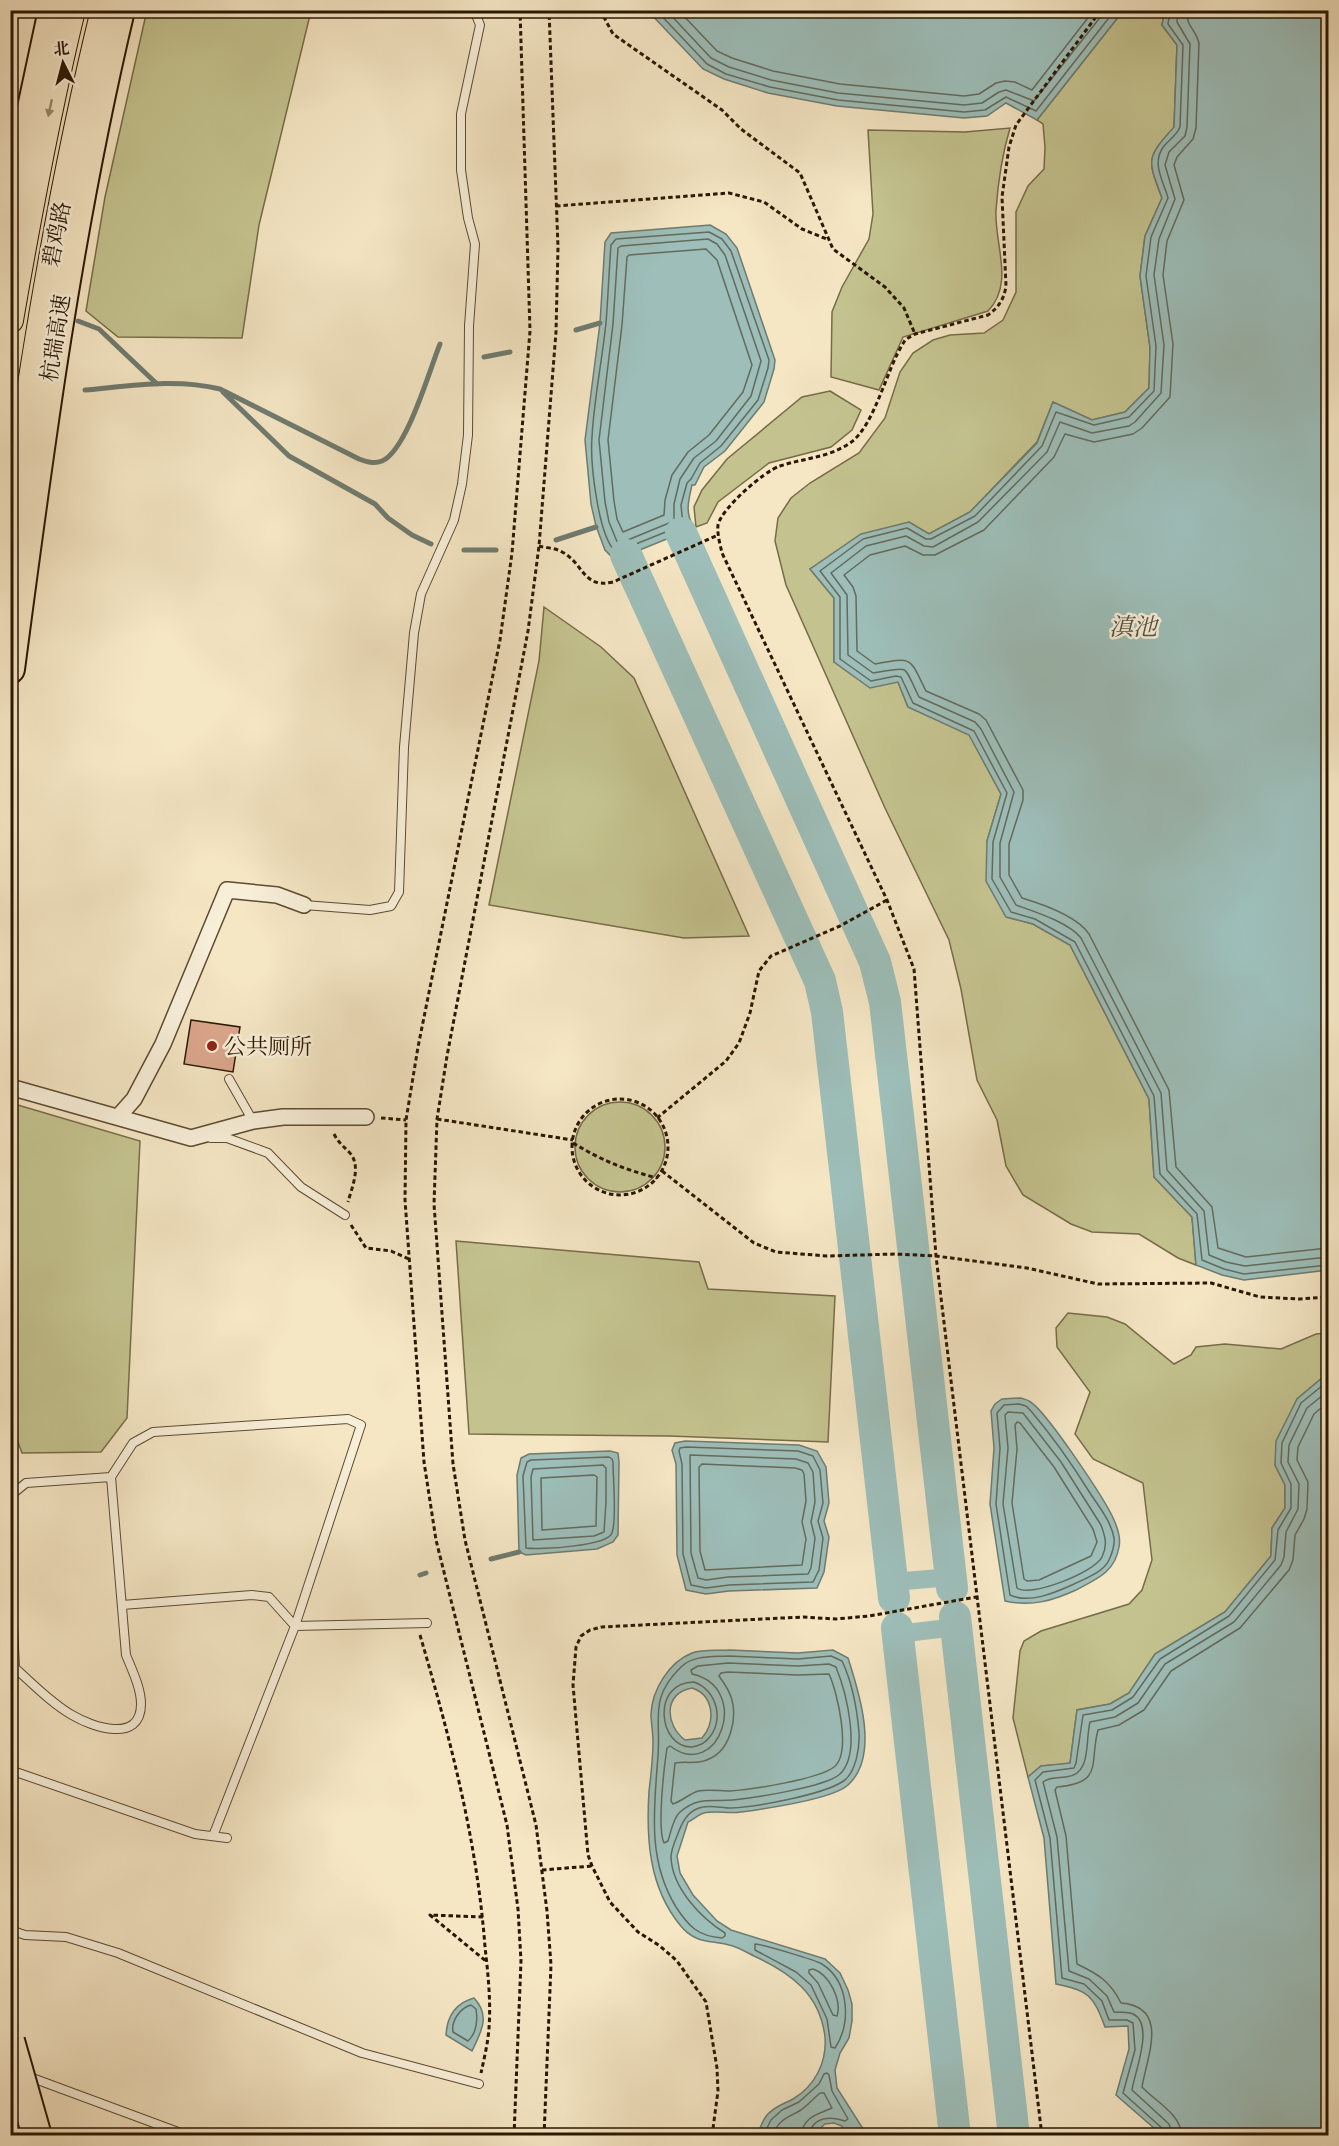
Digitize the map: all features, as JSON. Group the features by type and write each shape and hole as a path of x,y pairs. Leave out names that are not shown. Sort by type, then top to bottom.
{"highway":[{"path":"10,211 53,10"},
{"name":"碧鸡路","path":"10,320 16,247 72,10"},
{"name":"碧鸡路","path":"10,532 26,412 52,253 87,80 104,10"},
{"name":"杭瑞高速","path":"10,669 43,416 63,290 84,169 120,10"},
{"path":"10,2041 38,2136"}],"street":[{"path":"118,1117 134,1100 163,1044 227,890 277,895 304,905"},
{"path":"10,1088 191,1138 253,1121 283,1117 366,1117"}],"lane":[{"path":"304,905 370,910 391,906 399,892 404,747 414,633 421,594 454,520 462,484 468,435 469,326 475,244 468,218 461,170 461,114 480,25 474,10"},
{"path":"229,1079 253,1121"},
{"path":"191,1138 227,1138 268,1153 301,1187 345,1215"},
{"path":"10,1564 13,1668 70,1714 91,1725 112,1730 129,1726 137,1720 141,1704 136,1680 126,1655 111,1477 133,1443 153,1432 348,1419 361,1425 295,1626 213,1836"},
{"path":"10,1496 26,1483 111,1477"},
{"path":"122,1605 252,1595 269,1597 295,1626 427,1623"},
{"path":"10,1770 195,1834 227,1838"},
{"path":"10,1930 25,1935 66,1937 118,1953 362,2053 479,2084"},
{"path":"10,2070 189,2136"}],"path":[{"path":"514,2136 521,1960 518,1909 507,1826 436,1540 424,1462 405,1200 406,1120 420,1036 500,640 512,553 530,331 520,10"},
{"path":"544,2136 550,1965 547,1911 536,1825 465,1540 453,1464 434,1204 437,1119 447,1056 528,631 539,546 556,332 558,247 549,10"},
{"path":"600,10 613,34 722,110 741,129 800,173 833,249 885,287 904,308 915,334"},
{"path":"1042,2136 936,1256 914,969 887,900 722,553 718,527 726,510 769,470 832,454 852,441 860,432 877,402 905,340 915,334 988,315 998,309 1006,286 1002,197 1009,147 1016,125 1101,10"},
{"path":"556,206 729,193 764,202 802,229 829,240"},
{"path":"539,546 562,551 592,582 603,584 613,582 718,535"},
{"path":"657,1118 726,1061 739,1044 750,1012 759,971 771,956 840,926 887,900"},
{"path":"613,1100 635,1102 645,1107 657,1118 665,1131 668,1141 666,1162 662,1172 647,1187 628,1194 607,1193 588,1183 576,1166 573,1141 578,1125 592,1108 613,1100"},
{"path":"366,1117 406,1120"},
{"path":"437,1119 573,1141 601,1160 657,1178"},
{"path":"332,1130 338,1143 351,1154 356,1170 345,1215 366,1248 391,1251 409,1259"},
{"path":"662,1172 754,1243 776,1252 827,1256 895,1254 936,1256 1027,1268 1098,1284 1211,1283 1260,1297 1300,1299 1329,1296"},
{"path":"712,2136 718,2091 717,2068 706,2002 677,1961 660,1946 638,1932 610,1902 592,1866 586,1838 573,1685 576,1647 581,1636 590,1630 602,1627 869,1616 976,1597"},
{"path":"416,1623 474,1847 487,1962 489,2028 479,2084"},
{"path":"542,1870 592,1866"},
{"path":"483,1917 430,1916 487,1962"}],"shaded area":[{"path":"147,10 311,11 259,225 242,338 118,337 86,311 105,197"},
{"path":"1123,11 1165,11 1162,25 1177,45 1174,128 1158,146 1152,160 1154,176 1162,198 1145,236 1140,276 1150,347 1149,388 1125,412 1092,420 1053,402 1037,442 970,512 929,534 909,522 810,569 834,598 834,662 898,682 908,707 969,734 1001,794 987,841 1007,917 1033,924 1070,945 1149,1099 1154,1177 1192,1217 1196,1265 1178,1258 1139,1234 1092,1232 1071,1224 1023,1195 1006,1166 997,1120 977,1080 961,989 949,940 885,808 786,585 775,541 778,518 791,498 810,483 859,453 885,418 900,372 913,353 933,340 950,335 984,333 1003,320 1016,292 1016,212 1028,186 1044,169 1043,124 1037,120"},
{"path":"1010,128 999,179 996,210 1002,276 996,300 988,311 903,337 879,390 831,377 832,312 842,287 869,239 873,214 868,130 965,132"},
{"path":"830,391 861,410 852,430 831,447 769,463 718,502 707,523 696,527 694,507 702,490 727,459 802,397"},
{"path":"544,607 601,647 634,678 749,936 684,938 489,905 539,661"},
{"path":"620,1102 637,1105 652,1115 662,1130 665,1147 662,1164 652,1179 637,1189 620,1192 603,1189 588,1179 578,1164 575,1147 578,1130 588,1115 603,1105"},
{"path":"11,1103 140,1141 127,1418 101,1452 22,1453 11,1423"},
{"path":"456,1241 699,1262 708,1289 835,1296 828,1442 669,1436 469,1434"},
{"path":"1068,1313 1107,1317 1125,1324 1174,1364 1191,1355 1196,1347 1225,1344 1281,1349 1316,1334 1328,1333 1328,1373 1297,1399 1275,1465 1285,1485 1285,1508 1272,1528 1271,1556 1225,1612 1155,1654 1129,1693 1110,1704 1077,1710 1070,1764 1041,1766 1028,1777 1013,1718 1020,1651 1024,1641 1041,1631 1129,1604 1142,1590 1152,1560 1143,1483 1093,1459 1075,1434 1090,1392 1057,1347 1056,1328"}],"water":[{"path":"648,11 1123,11 1037,120 1006,103 987,116 964,118 837,106 768,93 724,79 703,69"},
{"name":"滇池","path":"1165,11 1328,11 1328,1270 1244,1280 1196,1265 1192,1217 1154,1177 1149,1099 1070,945 1033,924 1006,917 986,881 987,841 1001,794 969,735 908,707 898,682 870,688 834,662 834,598 810,569 861,534 909,522 929,534 970,512 1037,443 1053,402 1092,420 1125,412 1149,388 1150,347 1140,276 1145,236 1162,198 1154,175 1152,160 1158,146 1174,127 1177,45 1162,25"},
{"path":"710,225 726,234 737,248 775,360 774,369 764,402 725,451 704,467 695,485 692,485 688,512 694,528 615,560 605,550 596,526 591,504 585,440 600,323 605,242 611,233"},
{"path":"1328,1373 1328,2135 1162,2135 1116,2095 1129,2049 1128,2026 1105,2027 1089,1996 1076,1989 1056,1984 1044,1838 1028,1777 1041,1766 1070,1763 1077,1710 1110,1704 1129,1693 1155,1654 1225,1612 1271,1556 1272,1528 1285,1508 1285,1485 1275,1465 1276,1441 1297,1399"},
{"path":"1020,1398 1037,1408 1074,1456 1109,1510 1120,1540 1114,1563 1104,1574 1076,1590 1033,1603 1005,1601 990,1504 994,1448 991,1411 1002,1399"},
{"path":"685,1441 799,1445 817,1451 826,1467 829,1503 824,1521 829,1537 824,1572 817,1588 706,1594 686,1590 677,1555 676,1464 672,1450 675,1443"},
{"path":"610,1451 618,1453 619,1462 618,1535 613,1542 597,1549 526,1555 519,1552 517,1475 521,1458 529,1454"},
{"path":"724,1650 798,1653 833,1650 848,1658 861,1705 865,1741 858,1773 848,1785 828,1795 797,1803 741,1812 702,1814 688,1822 677,1856 680,1873 693,1895 717,1921 731,1930 825,1959 840,1973 852,2004 852,2021 849,2038 840,2053 835,2070 837,2088 867,2135 844,2135 842,2126 834,2123 825,2124 813,2135 757,2135 767,2115 776,2107 801,2094 813,2080 822,2064 825,2037 817,2009 802,1987 780,1970 736,1947 703,1940 686,1931 670,1910 656,1879 648,1827 653,1747 652,1705 663,1678 676,1663 692,1653","holes":["692,1688 709,1703 711,1717 709,1724 702,1738 685,1740 678,1734 671,1718 672,1703 683,1691"]},
{"path":"474,1998 482,2011 483,2024 472,2051 446,2035 448,2022 457,2007"}],"building":[{"name":"公共厕所","path":"191,1020 240,1027 233,1072 184,1064"}],"waterway":[{"path":"78,321 99,329 157,384"},
{"path":"576,330 600,323"},
{"path":"85,390 169,383 220,389 359,459 376,462 382,461 391,454 400,442 416,408 440,344"},
{"path":"484,357 510,352"},
{"path":"223,392 289,456 375,504 388,518 412,535 431,544"},
{"path":"556,540 596,527"},
{"path":"681,533 875,962 885,1002 952,1588"},
{"path":"464,550 496,550"},
{"path":"626,555 820,981 827,1012 894,1598"},
{"path":"491,1559 519,1552"},
{"path":"420,1575 426,1573"},
{"path":"893,1582 951,1577"},
{"path":"955,1617 1014,2136"},
{"path":"898,1634 956,1627"},
{"path":"897,1628 955,2136"}],"place":[{"name":"公共厕所","path":"212,1046"}]}
